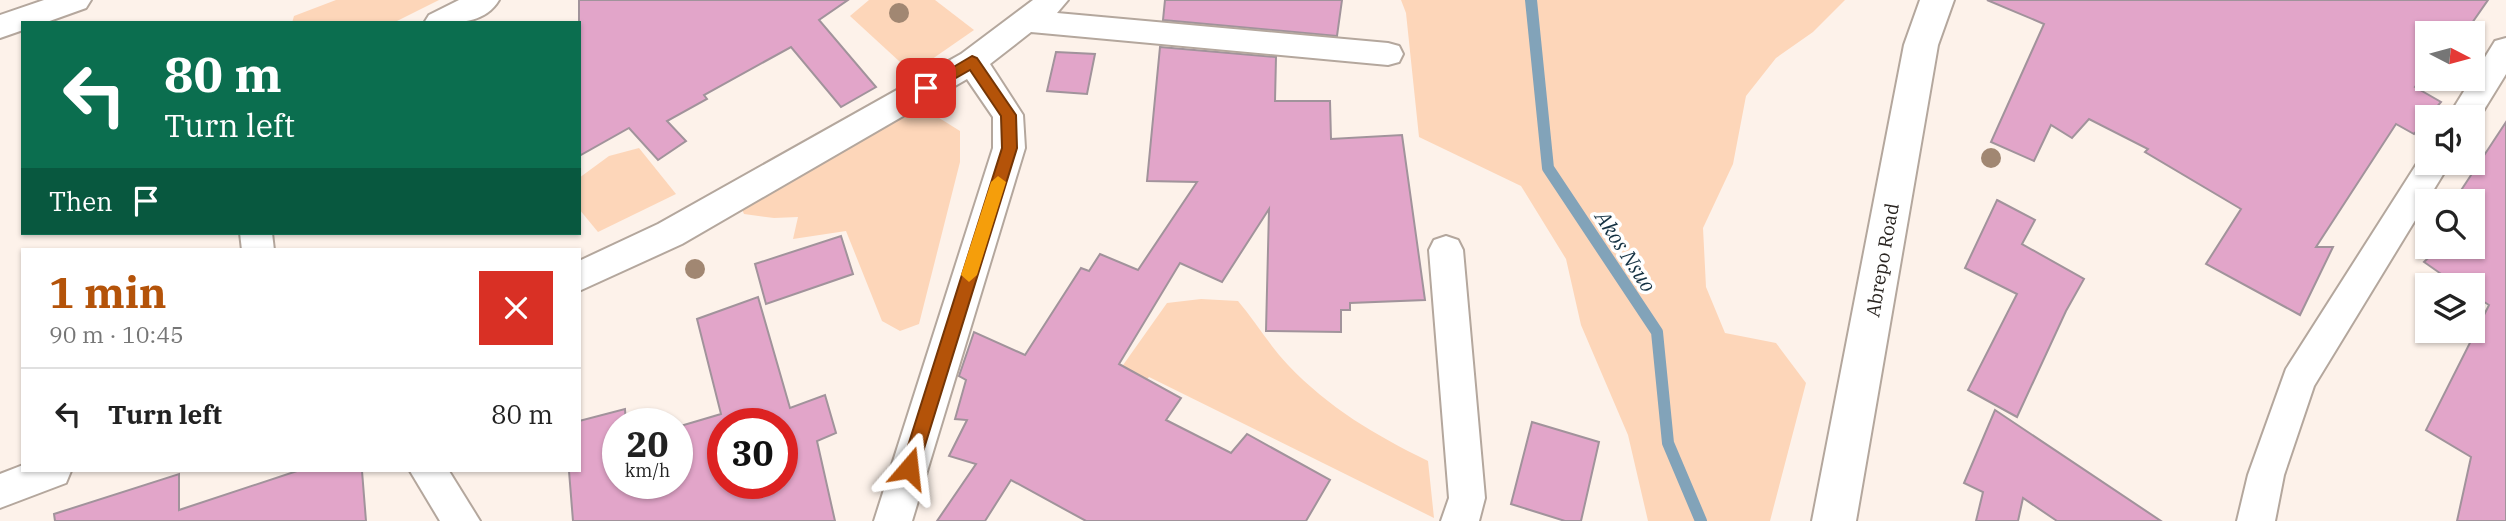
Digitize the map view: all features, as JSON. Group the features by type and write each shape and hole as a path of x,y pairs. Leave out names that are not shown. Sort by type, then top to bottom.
{"main road":[{"name":"Abrepo Road","path":"1834,521 1921,45 1937,0"}],"street":[{"path":"0,27 76,0"},
{"path":"443,21 484,0"},
{"path":"581,276 670,234 972,62 1053,0"},
{"path":"1027,21 1388,54"},
{"path":"2471,105 2506,49"},
{"path":"893,521 1009,148 1008,115 972,62"},
{"path":"2256,521 2266,475 2298,380 2426,175"},
{"path":"1446,250 1467,498 1461,521"},
{"path":"0,491 50,472"},
{"path":"429,472 461,521"}],"shaded area":[{"path":"336,0 439,0 397,21 293,21 294,16"},
{"path":"869,0 935,0 974,30 912,73 850,16"},
{"path":"1401,0 1845,0 1813,32 1776,58 1746,96 1733,164 1703,228 1706,287 1725,333 1776,343 1806,383 1770,521 1648,521 1628,435 1581,325 1566,259 1521,186 1419,137 1406,13"},
{"path":"903,110 928,111 960,131 960,162 919,324 900,331 882,321 846,231 793,239 798,217 774,218 744,214 739,202"},
{"path":"639,148 676,194 598,232 581,211 581,177 609,156"},
{"path":"1201,299 1238,301 1281,357 1320,394 1371,431 1428,461 1434,518 1149,377 1141,386 1116,375 1167,303"}],"building":[{"path":"579,0 848,0 819,20 876,87 841,107 791,47 704,95 707,99 667,121 686,141 658,160 629,128 581,155"},
{"path":"1165,0 1342,0 1337,36 1163,20"},
{"path":"1987,0 2488,0 2473,21 2415,21 2415,91 2422,91 2441,102 2438,105 2415,105 2414,134 2396,124 2316,247 2333,247 2300,315 2206,264 2241,209 2145,152 2148,149 2089,119 2072,138 2051,125 2034,161 1991,142 2044,24"},
{"path":"1160,47 1276,57 1275,101 1330,101 1331,139 1402,135 1425,300 1350,303 1350,310 1341,310 1341,332 1266,331 1269,209 1222,282 1180,263 1119,364 1181,398 1166,420 1231,453 1247,434 1330,480 1306,521 1086,521 1011,480 985,521 937,521 976,464 949,456 967,420 955,419 966,380 959,376 974,332 1025,355 1081,268 1089,271 1100,254 1138,270 1197,182 1147,181"},
{"path":"1056,52 1095,54 1087,94 1047,91"},
{"path":"2506,122 2506,521 2457,521 2471,457 2426,430 2470,343 2485,343 2485,313 2489,305 2485,302 2485,273 2440,273 2424,262 2427,259 2485,259 2485,189 2462,189 2471,175 2485,175 2485,154"},
{"path":"1997,200 2035,220 2022,244 2084,279 2066,311 2017,417 1968,390 2017,294 1965,268"},
{"path":"841,236 853,274 766,304 755,264"},
{"path":"758,297 790,408 719,408 697,319"},
{"path":"825,395 836,433 817,441 835,521 573,521 569,472 581,472 581,420 602,415 602,499 693,499 693,422 707,418 707,499 798,499 798,408 790,408"},
{"path":"1995,410 2161,521 2057,521 2023,498 2018,521 1976,521 1983,492 1964,483"},
{"path":"1532,422 1599,442 1581,521 1565,521 1511,504"},
{"path":"294,472 362,472 366,521 55,521 54,514 179,474 179,510"}],"waterway":[{"name":"Akos Nsuo","path":"1531,0 1548,168 1657,332 1668,443 1701,521"}],"slow traffic":[{"path":"969,275 998,182"}],"route":[{"path":"909,468 1009,148 1008,115 972,62 926,88"}]}
